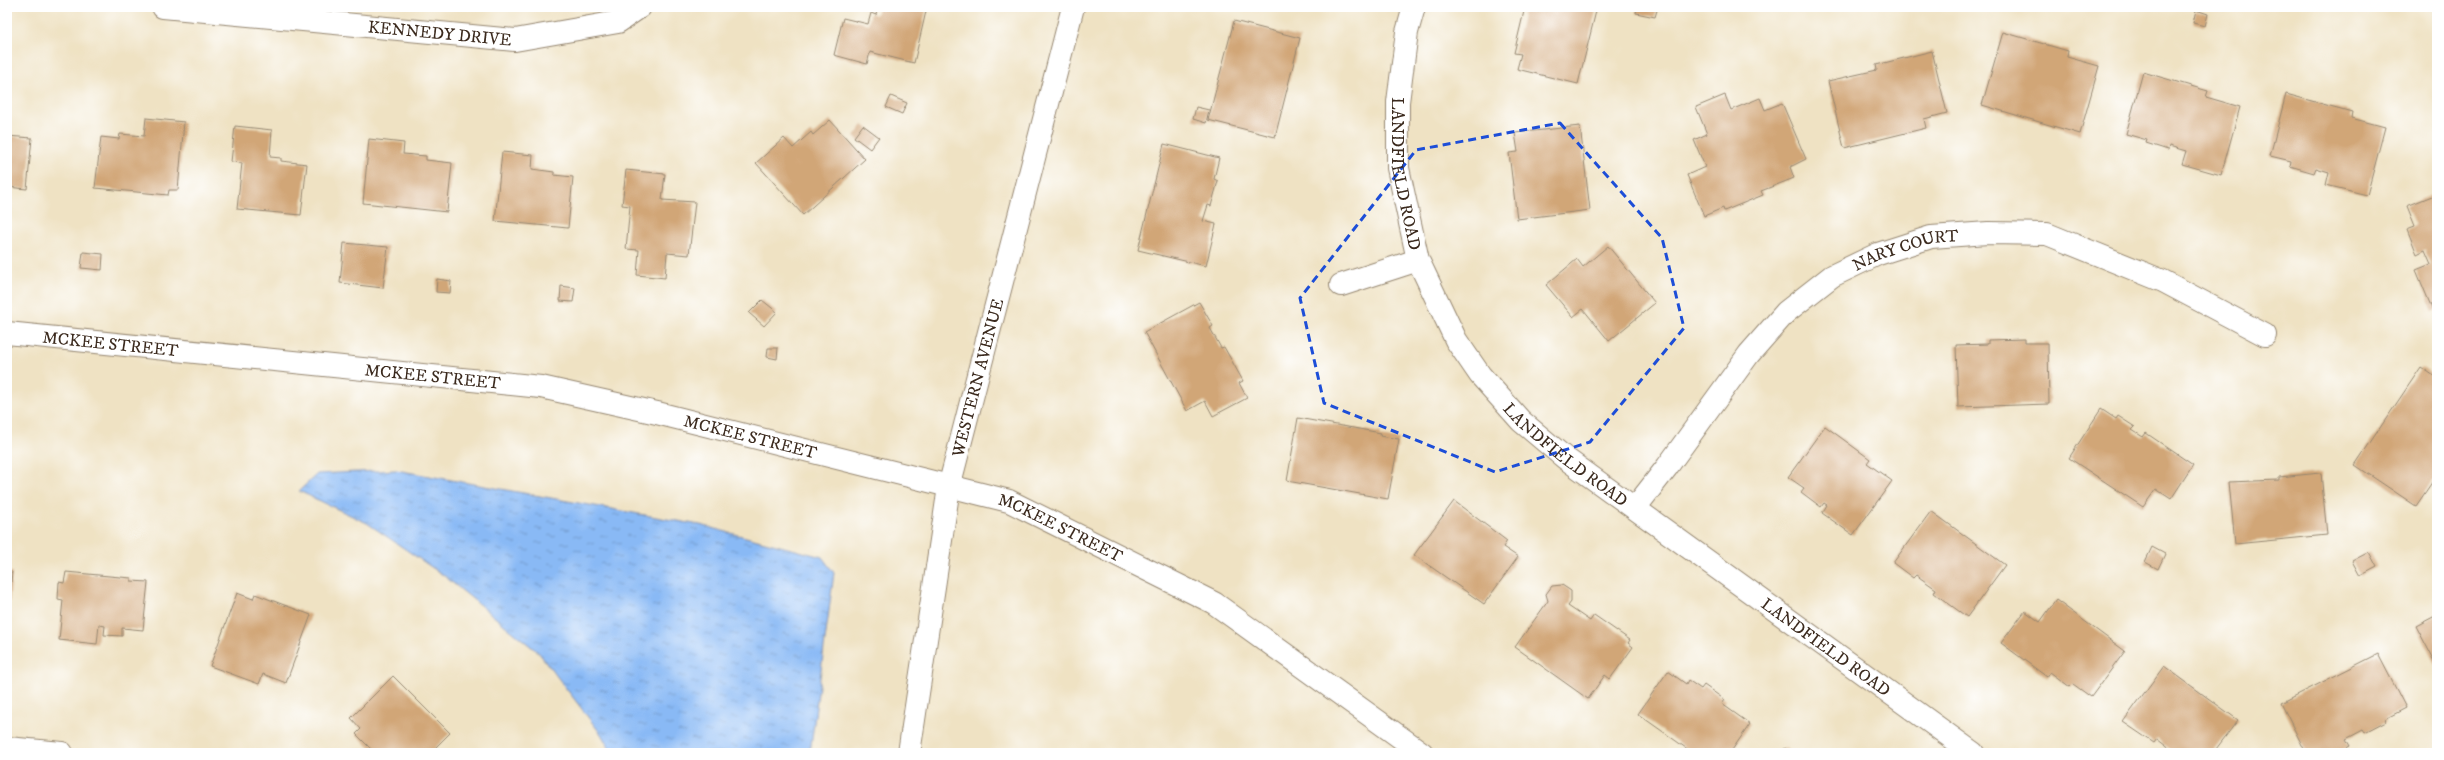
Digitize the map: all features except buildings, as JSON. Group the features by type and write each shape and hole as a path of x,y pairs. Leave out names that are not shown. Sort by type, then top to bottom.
{"street":[{"name":"KENNEDY DRIVE","path":"163,7 515,40 618,22 640,7"},
{"name":"WESTERN AVENUE","path":"909,753 948,487 1073,7"},
{"name":"LANDFIELD ROAD","path":"1414,7 1406,32 1398,102 1398,168 1418,260 1456,340 1480,376 1521,421 1565,458 1973,753"},
{"name":"NARY COURT","path":"1635,508 1667,467 1749,354 1786,312 1832,276 1878,254 1931,237 1988,233 2047,234 2163,281 2265,335"},
{"path":"1341,285 1418,260"},
{"name":"MCKEE STREET","path":"7,333 541,387 657,413 948,487 1009,501 1214,603 1422,753"},
{"path":"7,748 62,753"}],"highlighted area":[{"path":"1560,123 1662,238 1684,328 1590,442 1495,472 1324,403 1300,298 1416,150"}],"water":[{"path":"396,470 700,525 822,557 834,573 810,753 612,753 601,734 539,653 443,575 367,523 299,491 317,474"}]}
